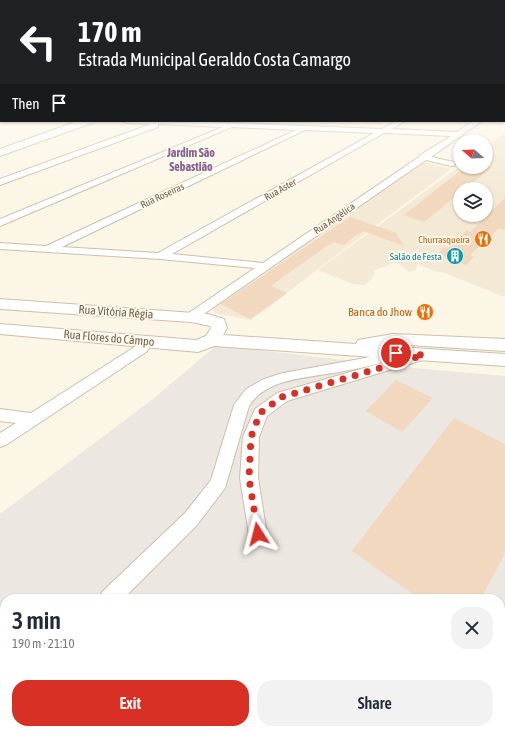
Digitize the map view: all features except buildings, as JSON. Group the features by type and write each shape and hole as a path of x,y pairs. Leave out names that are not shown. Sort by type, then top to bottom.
{"main road":[{"path":"0,153 85,122"}],"street":[{"path":"0,182 164,122 459,134"},
{"path":"0,223 242,122"},
{"name":"Rua Roseiras","path":"48,249 319,122"},
{"name":"Rua Aster","path":"160,256 399,122"},
{"name":"Rua Angélica","path":"459,134 477,122"},
{"name":"Rua Angélica","path":"191,317 453,138"},
{"path":"423,157 451,164"},
{"path":"0,246 160,256 264,266"},
{"name":"Rua Vitória Régia","path":"0,304 208,319 218,323 215,335"},
{"name":"Rua Flores do Câmpo","path":"0,329 198,346 215,335"},
{"path":"215,335 239,334 394,346 505,345"},
{"path":"215,335 367,350 394,346 424,355 505,360"},
{"path":"0,441 141,349 148,341"},
{"path":"114,594 191,519 219,483 242,405 249,395 256,389 282,377 359,364 384,358 394,346"},
{"path":"258,534 249,478 251,437 260,413 282,397 424,355"},
{"path":"0,415 34,419"}],"shaded area":[{"path":"505,133 505,297 442,272 437,272 417,264 416,270 409,272 396,262 373,271 375,274 371,280 364,285 353,284 318,270 453,171 453,174 493,174 493,142"},
{"path":"422,163 428,163 451,169 252,319 250,320 214,313 213,309 222,300"},
{"path":"217,345 402,367 505,376 505,594 0,594 0,514 153,399"}],"place":[{"name":"Churrasqueira","path":"483,239"},
{"name":"Salão de Festa","path":"455,256"},
{"name":"Banca do Jhow","path":"425,312"}],"district":[{"name":"Jardim São Sebastião","path":"191,160"}],"route":[{"path":"258,534 249,478 251,437 260,413 282,397 424,355 396,353"}]}
